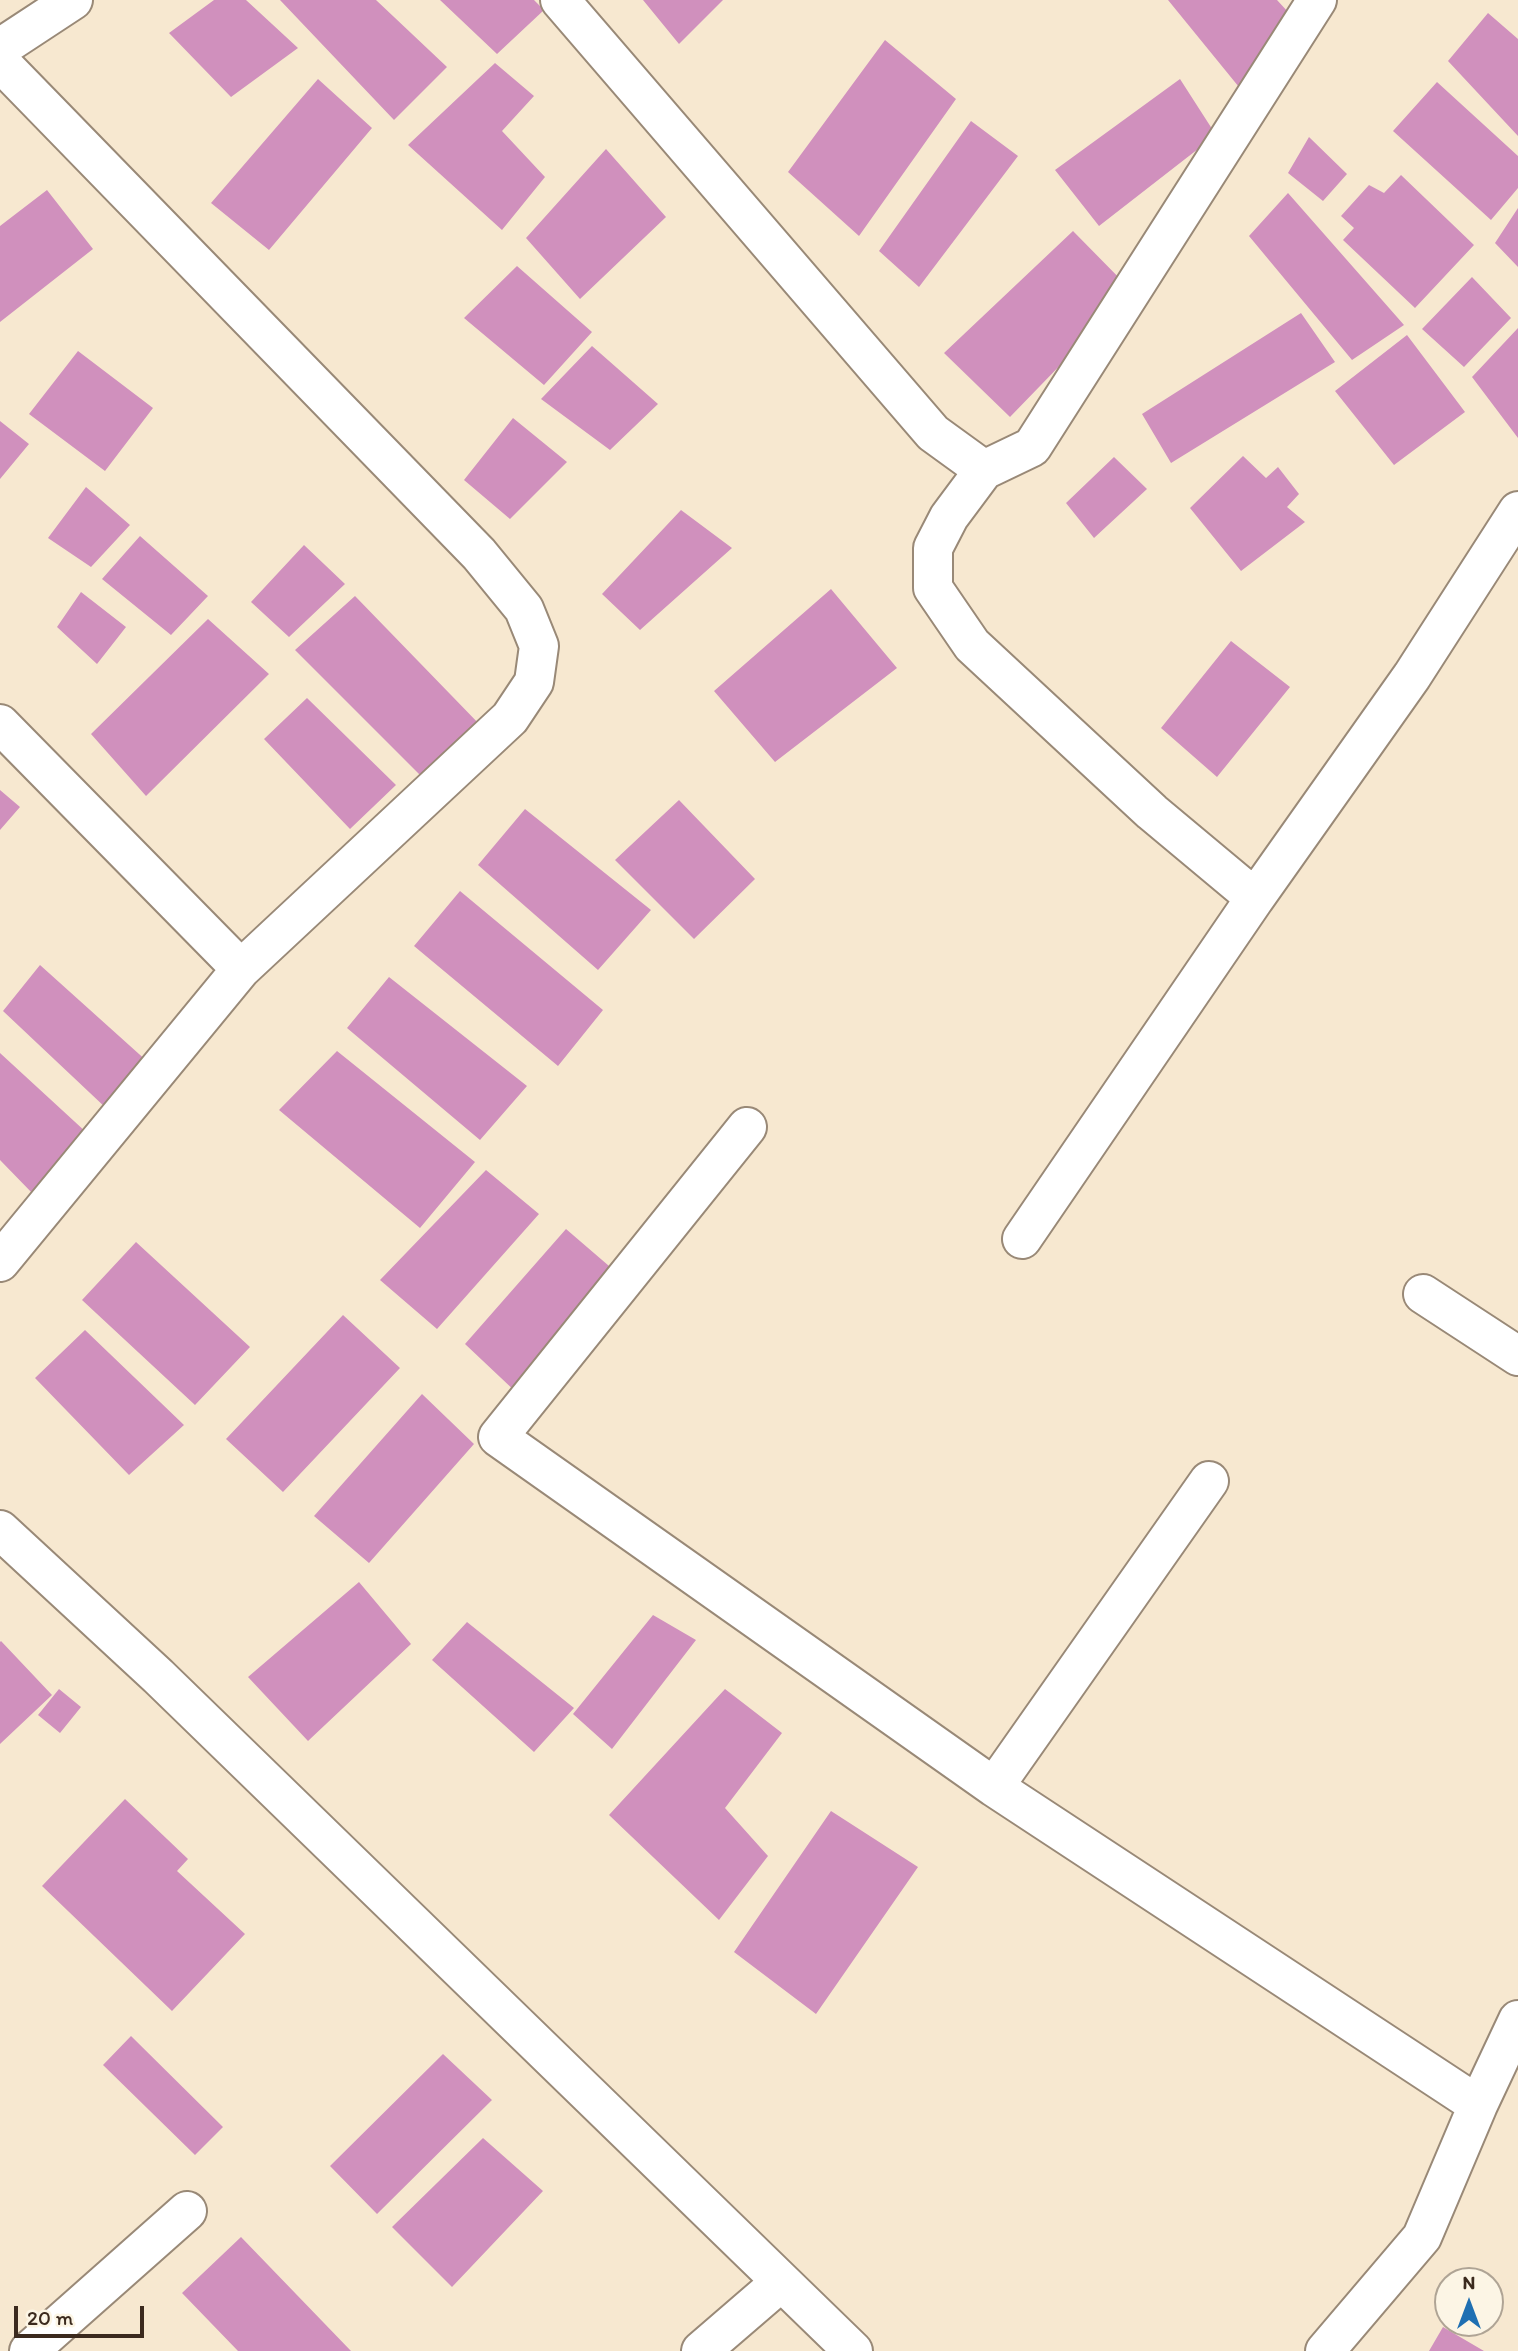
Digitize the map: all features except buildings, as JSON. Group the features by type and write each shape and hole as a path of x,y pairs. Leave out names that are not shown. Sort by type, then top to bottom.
{"street":[{"path":"0,48 73,0"},
{"path":"561,0 933,433 984,470"},
{"path":"1255,898 1152,812 972,645 933,588 933,548 949,517 984,470 1032,447 1317,0"},
{"path":"0,62 479,554 524,609 539,646 534,682 510,718 241,969 0,1262"},
{"path":"1023,1239 1255,898 1412,676 1518,511"},
{"path":"0,724 241,969"},
{"path":"747,1127 498,1437 994,1787 1478,2105"},
{"path":"1423,1294 1518,1356"},
{"path":"994,1787 1209,1481"},
{"path":"0,1530 158,1675 853,2351"},
{"path":"1325,2351 1422,2237 1478,2105 1518,2020"},
{"path":"29,2351 187,2211"},
{"path":"701,2351 781,2282"}]}
